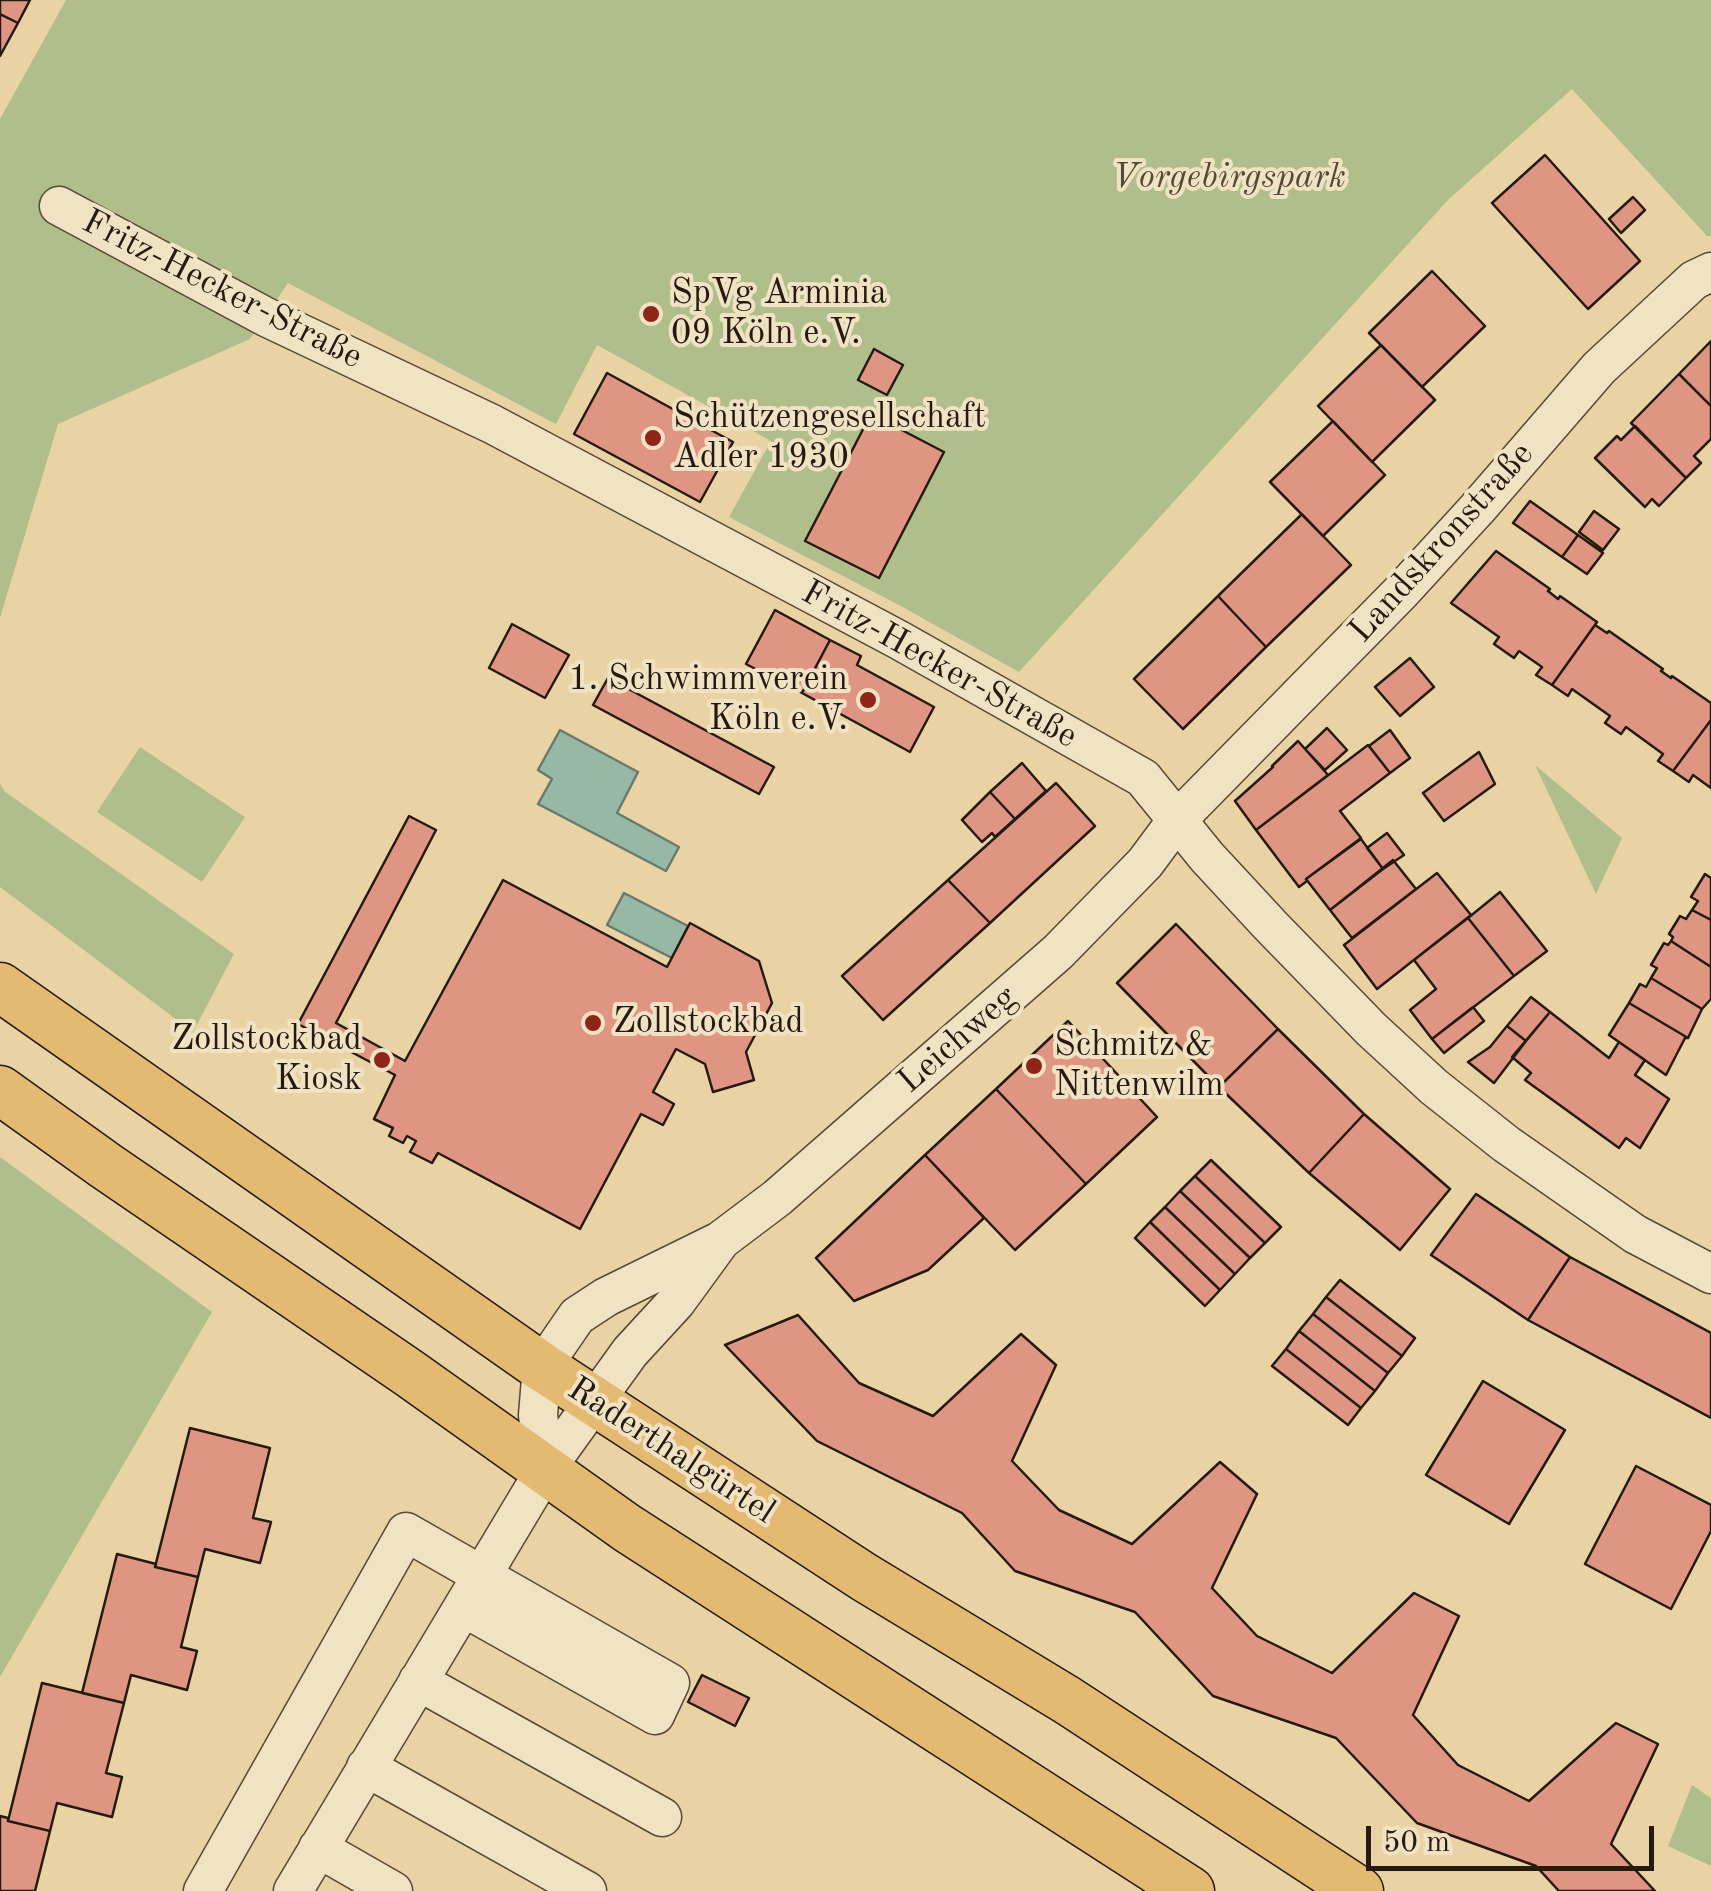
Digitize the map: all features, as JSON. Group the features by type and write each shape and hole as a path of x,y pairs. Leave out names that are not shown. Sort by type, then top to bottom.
{"main road":[{"name":"Raderthalgürtel","path":"0,987 542,1367 864,1578 1067,1700 1359,1891"},
{"path":"0,1090 626,1528 1145,1874 1190,1891"}],"street":[{"name":"Fritz-Hecker-Straße","path":"59,206 266,317 492,424 899,640 1143,778 1207,857 1308,964 1371,1030 1434,1086 1506,1144 1635,1234 1711,1274"},
{"name":"Landskronstraße","path":"1177,820 1402,592 1598,368 1694,280 1711,272"},
{"name":"Leichweg","path":"542,1367 577,1316 606,1296 720,1241 777,1198 1058,952 1145,864 1177,820"},
{"name":"Leichweg","path":"293,1891 545,1470 630,1352 676,1302 720,1241"},
{"path":"542,1367 538,1415 545,1470"},
{"path":"203,1891 406,1532 472,1592 655,1715 670,1683 472,1592"},
{"path":"418,1681 662,1817"},
{"path":"366,1767 587,1891"},
{"path":"318,1848 393,1891"}],"green space":[{"name":"Vorgebirgspark","path":"66,0 1711,0 1711,236 1572,89 1448,200 1019,672 729,517 771,441 597,345 556,424 288,283 250,339 58,424 0,618 0,119"},
{"path":"140,747 245,817 202,882 97,812"},
{"path":"1535,765 1622,838 1596,894"},
{"path":"0,783 4,791 234,954 193,1032 0,887"},
{"path":"0,1157 212,1312 0,1677"},
{"path":"1692,1785 1711,1798 1711,1866 1668,1846"}],"shaded area":[{"path":"560,730 638,772 617,813 679,847 666,871 538,804 552,779 538,770"},
{"path":"624,893 688,926 672,958 607,925"}],"building":[{"path":"0,0 30,0 18,23 0,14"},
{"path":"0,14 18,23 0,56"},
{"path":"1545,155 1640,261 1588,309 1492,203"},
{"path":"1633,197 1645,210 1621,233 1609,219"},
{"path":"1432,271 1485,326 1422,387 1369,333"},
{"path":"1711,341 1711,406 1679,374"},
{"path":"1381,345 1435,400 1372,462 1318,406"},
{"path":"874,349 903,365 887,395 858,380"},
{"name":"Schützengesellschaft Adler 1930","path":"607,373 733,442 700,502 574,434"},
{"path":"1679,374 1711,406 1711,439 1694,456 1701,463 1686,478 1631,423"},
{"path":"871,414 944,452 879,578 805,541"},
{"path":"1333,421 1385,475 1323,536 1270,482"},
{"path":"1635,426 1686,478 1659,506 1652,499 1645,507 1595,458 1617,436 1621,440"},
{"path":"1530,501 1578,535 1562,557 1513,523"},
{"path":"1594,511 1619,529 1603,550 1579,532"},
{"path":"1302,514 1351,565 1266,647 1218,596"},
{"path":"1578,535 1603,553 1587,574 1562,557"},
{"path":"1496,551 1550,589 1558,599 1560,596 1597,622 1552,685 1536,675 1542,667 1519,651 1514,658 1494,644 1499,637 1451,603"},
{"path":"1218,596 1266,647 1183,729 1134,679"},
{"path":"775,610 830,640 802,693 746,664"},
{"path":"512,624 569,655 545,698 489,668"},
{"path":"1595,625 1711,703 1711,720 1673,771 1658,761 1663,754 1626,727 1621,734 1605,723 1610,716 1572,689 1568,696 1552,685"},
{"name":"1. Schwimmverein Köln e.V.","path":"830,640 861,656 857,665 934,707 910,752 802,693"},
{"path":"1410,658 1434,687 1400,716 1375,687"},
{"path":"608,678 774,767 759,794 593,705"},
{"path":"1711,720 1711,788 1693,775 1689,782 1673,771"},
{"path":"1327,728 1347,750 1325,770 1305,749"},
{"path":"1390,730 1410,758 1390,773 1369,746"},
{"path":"1298,741 1328,775 1256,830 1235,801"},
{"path":"1368,745 1390,773 1340,811 1361,838 1299,887 1256,830"},
{"path":"1479,752 1495,784 1444,821 1423,793"},
{"path":"1022,763 1046,791 1015,819 990,792"},
{"path":"1056,783 1095,826 990,923 948,880"},
{"path":"990,792 1015,819 995,837 992,833 982,842 962,820"},
{"name":"Zollstockbad","path":"409,816 436,830 336,1023 405,1061 503,880 667,967 690,923 759,961 772,1003 746,1052 754,1080 713,1092 705,1064 676,1049 653,1092 674,1104 663,1125 641,1114 580,1229 438,1153 432,1163 410,1152 416,1141 407,1136 403,1143 389,1136 393,1128 374,1119 395,1075 298,1024"},
{"path":"1387,833 1404,855 1383,869 1367,848"},
{"path":"1361,839 1383,869 1330,910 1306,879"},
{"path":"1393,860 1416,889 1352,938 1330,910"},
{"path":"1437,873 1471,915 1377,989 1344,945"},
{"path":"1705,874 1711,878 1711,920 1692,910 1698,901 1691,897"},
{"path":"948,880 990,923 883,1020 842,976"},
{"path":"1500,892 1547,951 1514,976 1468,918"},
{"path":"1692,910 1711,920 1711,967 1671,941 1673,937 1669,934 1680,916 1686,919"},
{"path":"1468,918 1514,976 1432,1039 1410,1010 1436,989 1414,960"},
{"path":"1176,924 1278,1029 1219,1087 1117,983"},
{"path":"1671,941 1711,967 1711,999 1702,1009 1651,978 1657,968 1651,965 1664,943 1668,945"},
{"path":"1651,978 1702,1009 1688,1038 1629,1003 1640,984 1646,987"},
{"path":"1531,997 1550,1012 1526,1041 1507,1026"},
{"path":"1629,1003 1688,1038 1666,1075 1609,1035"},
{"path":"1473,1007 1484,1021 1444,1053 1432,1039"},
{"path":"1550,1012 1609,1058 1619,1042 1645,1060 1635,1075 1669,1099 1640,1148 1626,1138 1619,1148 1525,1080 1531,1073 1512,1057"},
{"path":"1068,1021 1157,1117 1086,1184 996,1089"},
{"path":"1507,1026 1526,1041 1494,1083 1468,1062 1490,1047"},
{"path":"1278,1029 1364,1114 1309,1173 1219,1087"},
{"path":"996,1089 1086,1184 1015,1250 925,1155"},
{"path":"1364,1114 1450,1189 1400,1250 1309,1173"},
{"path":"925,1155 984,1218 928,1270 854,1301 816,1258"},
{"path":"1211,1160 1281,1227 1265,1243 1195,1176"},
{"path":"1195,1176 1265,1243 1250,1258 1180,1191"},
{"path":"1180,1191 1250,1258 1235,1274 1165,1207"},
{"path":"1476,1194 1570,1257 1528,1320 1431,1255"},
{"path":"1165,1207 1235,1274 1220,1290 1150,1222"},
{"path":"1150,1222 1220,1290 1205,1306 1135,1238"},
{"path":"1570,1257 1711,1333 1711,1418 1528,1320"},
{"path":"1340,1280 1415,1338 1402,1356 1326,1297"},
{"path":"1326,1297 1402,1356 1388,1373 1313,1314"},
{"path":"1313,1314 1388,1373 1375,1391 1299,1331"},
{"path":"798,1315 859,1383 933,1416 1021,1334 1056,1365 1012,1461 1059,1510 1132,1544 1220,1462 1257,1494 1212,1588 1257,1636 1332,1673 1414,1593 1459,1616 1413,1715 1458,1765 1529,1801 1616,1723 1658,1744 1611,1844 1655,1891 1559,1891 1536,1866 1417,1823 1336,1738 1213,1696 1135,1612 1015,1571 962,1513 817,1441 725,1345"},
{"path":"1299,1331 1375,1391 1361,1408 1286,1349"},
{"path":"1286,1349 1361,1408 1348,1425 1272,1366"},
{"path":"1483,1381 1565,1430 1509,1524 1426,1475"},
{"path":"190,1428 270,1448 253,1518 271,1522 260,1563 205,1549 198,1577 155,1567"},
{"path":"1636,1466 1711,1505 1711,1531 1671,1609 1585,1564"},
{"path":"117,1554 198,1577 181,1647 197,1651 187,1690 131,1675 124,1703 82,1693"},
{"path":"702,1675 749,1698 735,1726 688,1702"},
{"path":"42,1683 124,1703 106,1773 122,1777 112,1817 57,1803 50,1831 8,1821"},
{"path":"0,1816 50,1831 35,1891 0,1891"}],"place":[{"name":"SpVg Arminia 09 Köln e.V.","path":"651,314"},
{"name":"Schützengesellschaft Adler 1930","path":"653,438"},
{"name":"1. Schwimmverein Köln e.V.","path":"868,700"},
{"name":"Zollstockbad","path":"593,1023"},
{"name":"Zollstockbad Kiosk","path":"382,1060"},
{"name":"Schmitz & Nittenwilm","path":"1034,1066"}]}
